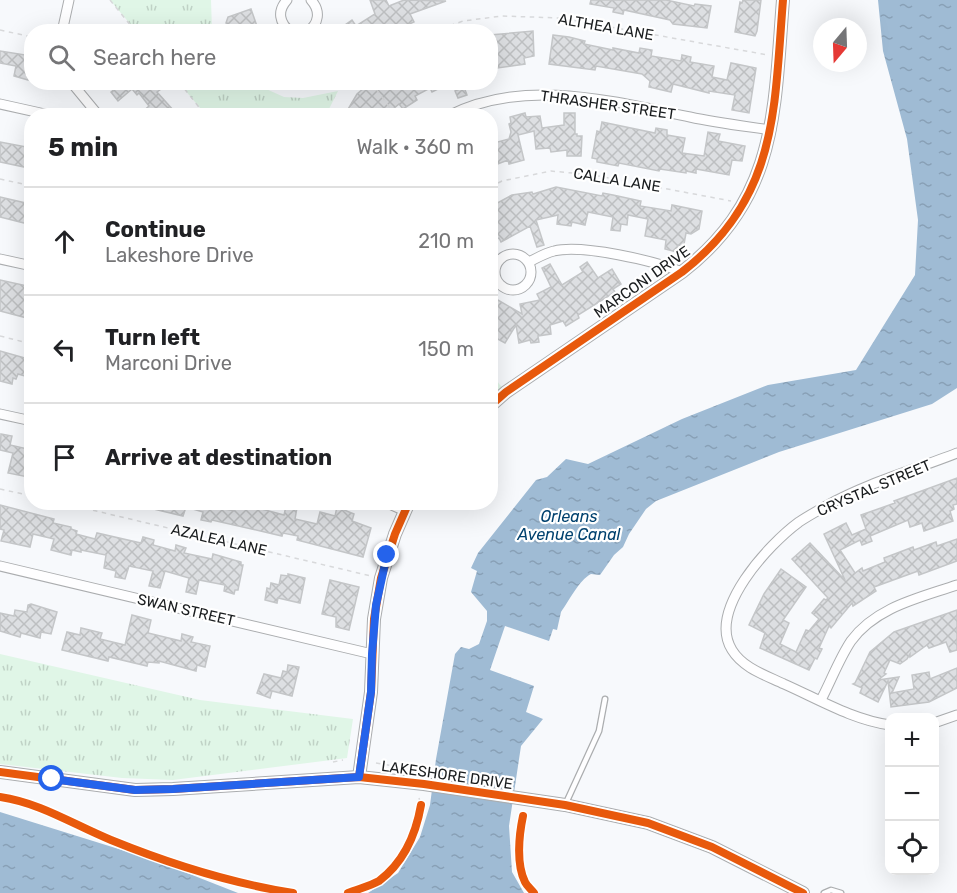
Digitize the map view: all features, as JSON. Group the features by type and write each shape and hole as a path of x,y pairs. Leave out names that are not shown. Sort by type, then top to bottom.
{"street":[{"path":"64,24 69,0"},
{"path":"284,24 280,18 282,7 287,0"},
{"name":"MARCONI DRIVE","path":"498,399 702,257 721,237 744,203 762,162 771,130 783,0"},
{"path":"314,24 317,19 315,1"},
{"path":"78,90 92,108"},
{"name":"THRASHER STREET","path":"463,108 500,97 546,94 771,130"},
{"path":"0,104 24,109"},
{"path":"529,262 555,251 573,249 640,260 681,272"},
{"path":"498,263 510,254 520,255 529,262 532,273 524,287 514,290 504,288 498,281"},
{"path":"0,259 24,264"},
{"path":"0,414 24,419"},
{"name":"CRYSTAL STREET","path":"885,724 859,718 749,668 731,649 727,636 727,617 735,596 756,564 799,522 828,505 868,487 957,453"},
{"path":"359,777 371,692 372,654 381,578 387,555 406,510"},
{"name":"SWAN STREET","path":"0,566 372,654"},
{"path":"821,700 850,643 864,627 888,610 957,585"},
{"path":"939,721 957,715"},
{"name":"LAKESHORE DRIVE","path":"0,772 135,790 359,777 424,784 565,806 648,822 712,847 803,893"}],"lane":[{"path":"565,806 599,730 605,699"},
{"path":"824,893 831,890 841,893"}],"path":[{"path":"110,0 130,24"},
{"path":"0,30 24,35"},
{"path":"185,90 199,108"},
{"path":"377,90 390,108"},
{"path":"0,179 24,184"},
{"path":"0,336 24,342"},
{"path":"0,489 24,494"},
{"path":"333,762 343,760"},
{"path":"376,763 429,772"},
{"path":"419,816 420,801"}],"green space":[{"path":"110,0 211,0 212,24 130,24"},
{"path":"185,90 268,90 284,97 303,98 338,91 330,108 200,108"},
{"path":"498,382 506,392 498,399"},
{"path":"0,654 200,700 353,719 347,758 173,780 122,778 0,764"}],"water":[{"name":"Orleans Avenue Canal","path":"878,0 957,0 957,388 932,404 779,452 656,501 646,509 623,547 614,555 600,575 591,574 578,586 561,612 557,630 553,629 549,641 505,626 490,670 534,686 526,712 543,719 521,746 509,826 512,872 524,893 368,893 398,873 420,837 430,805 455,654 461,647 469,649 479,644 487,621 487,611 471,592 477,571 471,568 478,553 536,480 547,477 566,459 588,464 682,419 768,385 856,370 915,275 918,220 907,139 883,51"},
{"path":"0,812 154,860 238,893 0,893"}],"building":[{"path":"370,0 386,0 389,6 404,0 446,1 410,14 414,22 410,24 359,24 375,14"},
{"path":"591,0 666,0 694,6 695,4 711,6 707,28 673,24 670,20 624,10 623,14 613,12 614,8 590,4"},
{"path":"743,0 761,0 755,36 735,32 740,2 742,3"},
{"path":"251,9 256,24 227,24 228,17"},
{"path":"533,31 534,56 524,58 525,64 498,68 498,34"},
{"path":"553,35 585,41 584,44 613,50 613,48 639,53 640,48 652,50 651,56 681,61 682,55 691,57 690,62 714,66 712,77 727,80 731,63 756,68 749,113 732,110 735,95 709,91 709,93 673,84 671,92 649,87 650,81 642,74 596,66 595,70 549,64"},
{"path":"0,51 24,55 24,79 14,76 16,66 0,63"},
{"path":"113,90 131,90 118,101 111,92"},
{"path":"133,90 160,90 157,92 171,108 147,108 149,106 139,93 137,95"},
{"path":"362,90 426,90 415,96 417,100 405,108 399,104 394,108 349,108"},
{"path":"465,90 467,95 458,98 455,91"},
{"path":"525,113 526,117 540,116 542,128 564,125 564,113 575,113 575,134 582,136 581,156 567,156 567,150 551,152 550,148 536,149 534,131 518,135 524,160 509,164 508,160 498,164 498,142 509,139 510,117"},
{"path":"602,122 655,133 656,128 667,130 667,135 685,138 682,153 704,156 708,132 720,134 718,141 745,146 742,161 732,160 729,175 696,169 696,173 660,169 659,171 619,163 618,166 597,162 597,159 592,158 597,131 600,132"},
{"path":"0,142 24,146 24,167 0,162"},
{"path":"556,187 641,201 640,206 671,211 672,205 702,211 699,229 691,234 686,233 684,244 683,246 678,245 677,252 665,249 666,240 645,236 648,219 628,215 627,225 621,224 620,231 611,230 613,217 588,212 585,225 572,222 571,226 557,224 558,215 536,220 544,245 537,247 530,226 501,242 498,239 498,203 512,195 532,192 533,194"},
{"path":"0,197 24,203 24,223 0,217"},
{"path":"587,262 598,278 612,269 621,284 613,289 615,292 578,315 579,318 566,326 563,321 550,325 551,334 538,336 539,342 531,343 530,340 519,343 516,325 505,343 498,339 498,300 522,314 520,304 540,300 537,294 551,287 542,268 550,264 562,285 583,272 580,267"},
{"path":"0,280 24,285 24,317 0,311"},
{"path":"0,351 24,358 24,376 18,374 16,379 13,378 12,384 0,381"},
{"path":"1,434 12,436 10,445 24,448 24,476 8,473 13,453 0,450"},
{"path":"957,478 957,504 953,505 954,509 950,511 953,521 924,531 922,523 910,527 908,520 870,536 872,541 862,545 860,540 840,550 855,573 862,568 863,571 885,562 884,558 913,547 914,550 936,542 937,546 957,539 957,561 919,575 918,571 874,587 876,591 853,606 852,603 831,628 829,626 819,648 822,649 809,670 760,648 765,633 749,625 764,594 781,569 806,587 783,620 789,623 780,644 796,652 806,630 809,631 819,619 812,613 824,599 828,598 792,559 810,543 845,580 824,534 846,523 852,535 866,529 861,515"},
{"path":"0,505 54,519 53,523 71,527 77,531 76,534 95,539 97,533 141,543 143,537 154,540 153,545 175,551 176,545 186,548 184,553 212,559 213,554 241,562 243,565 238,590 235,590 234,594 224,591 225,585 199,580 196,594 186,592 189,578 165,571 160,588 149,586 153,571 129,566 125,579 115,577 116,571 104,568 106,555 72,550 71,555 51,550 54,539 33,534 30,547 1,541 4,530 0,529"},
{"path":"158,510 185,510 183,516"},
{"path":"196,510 265,510 284,515 285,510 297,510 295,519 317,524 320,512 335,516 336,510 344,510 354,514 352,521 371,528 363,557 297,540 298,536 283,533 282,536 212,520 211,522 201,520 203,512"},
{"path":"288,574 305,578 300,603 278,598 277,603 265,600 267,588 270,589 271,583 279,585 281,575 288,576"},
{"path":"330,580 359,587 349,630 336,627 336,617 322,614"},
{"path":"28,605 57,612 51,634 41,632 40,638 21,633 20,637 0,631 0,613 14,616 15,610 27,612"},
{"path":"957,610 957,650 950,652 946,642 929,648 927,645 910,657 910,654 900,664 890,660 884,673 886,674 878,680 899,677 892,693 914,689 912,675 929,672 930,679 957,668 957,688 929,702 891,707 888,681 878,702 860,693 862,688 853,684 870,652 894,632"},
{"path":"132,615 151,620 148,633 181,641 182,634 193,637 191,642 210,646 205,667 197,665 196,671 159,661 159,663 148,662 147,666 109,657 108,661 62,650 67,632 80,635 81,628 102,633 100,639 125,645"},
{"path":"288,665 299,667 292,696 272,691 270,698 257,693 264,674 281,678 283,671 287,672"}],"cycle path":[{"path":"498,399 682,272 714,244 737,214 754,183 765,150 777,79 783,0"},
{"path":"359,777 371,692 374,619 381,578 406,510"},
{"path":"0,772 135,790 359,777 424,784 565,805 648,823 712,847 803,893"},
{"path":"0,797 43,809 111,840 178,865 246,884 293,893"},
{"path":"348,893 379,881 395,865 408,847 421,805"},
{"path":"523,816 520,867 525,882 534,893"}],"route":[{"path":"52,779 135,790 359,777 371,692 376,605 387,555"}]}
